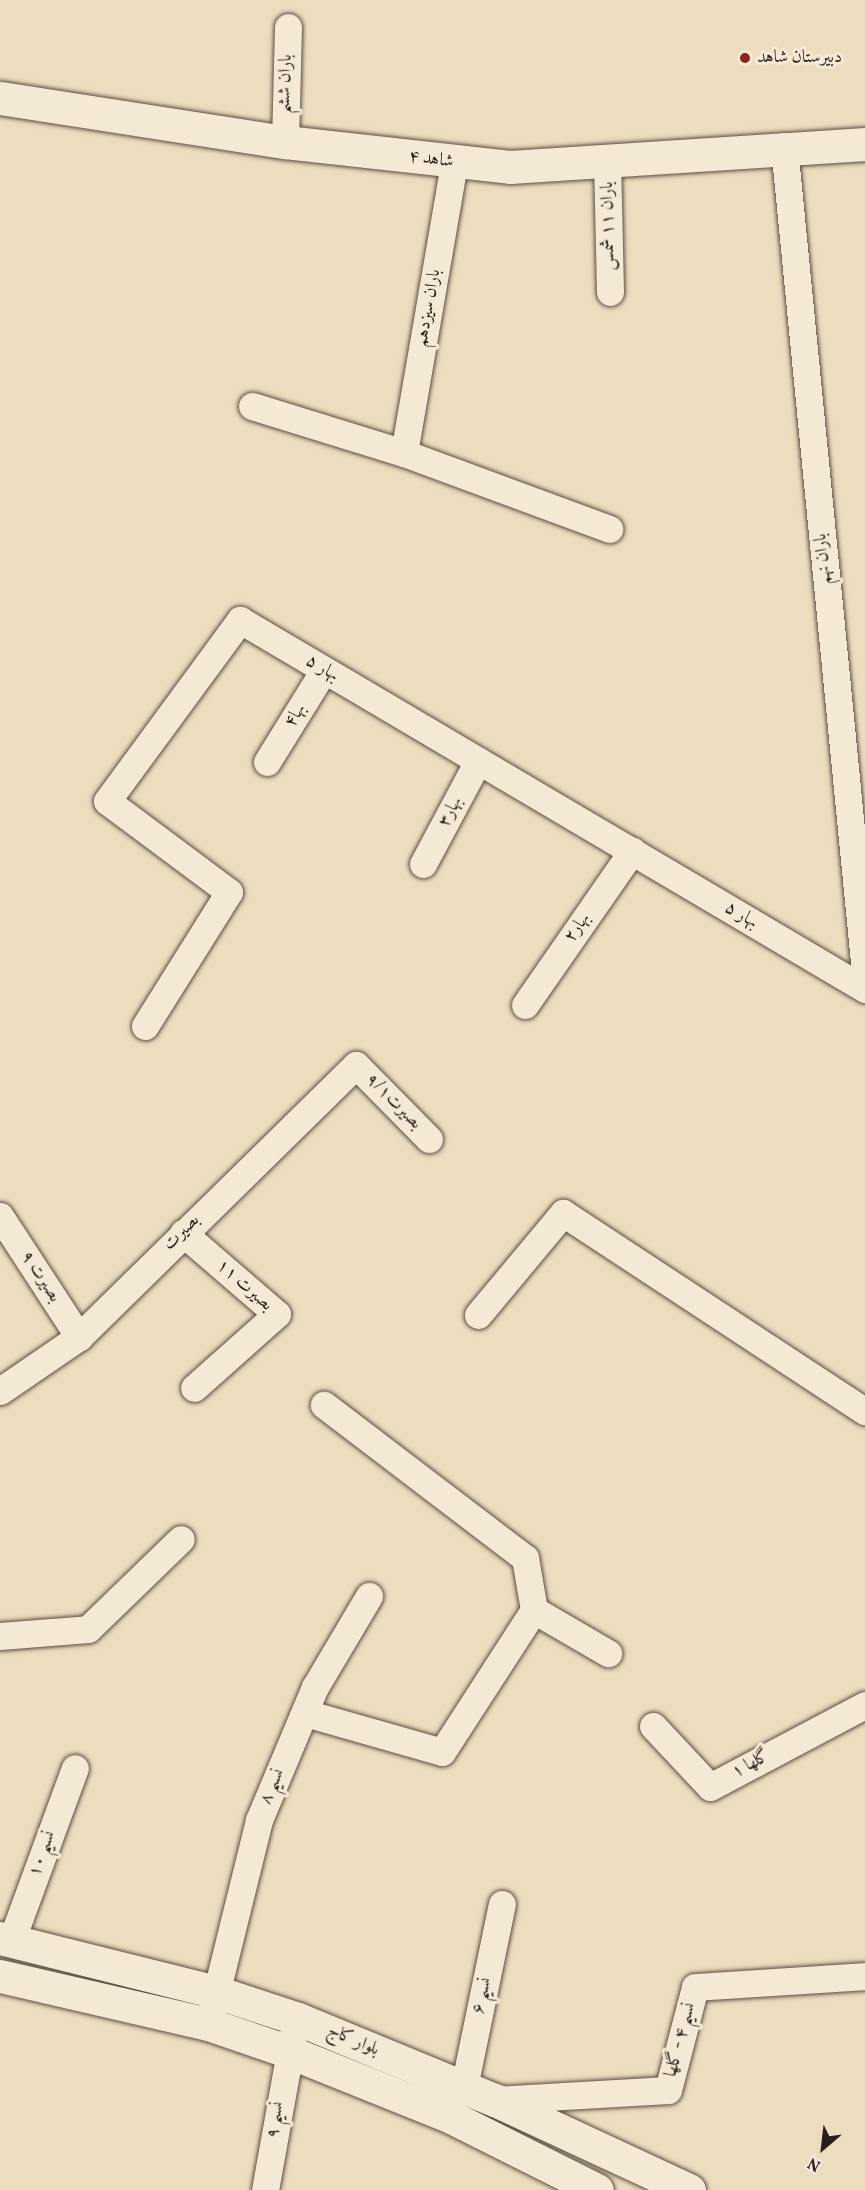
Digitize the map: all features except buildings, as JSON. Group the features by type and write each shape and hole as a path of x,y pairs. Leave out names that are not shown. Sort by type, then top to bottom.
{"street":[{"name":"باران ششم","path":"285,142 288,27"},
{"name":"شاهد ۴","path":"0,98 285,142 454,163 510,167 784,146 865,144"},
{"name":"باران نهم","path":"784,146 865,972"},
{"name":"باران ۱۱ شمس","path":"608,159 610,292"},
{"name":"باران سیزدهم","path":"404,453 454,163"},
{"path":"252,406 404,453 609,529"},
{"name":"بهار ۵","path":"145,1026 229,892 107,801 240,620 865,989"},
{"name":"بها۴","path":"267,762 324,670"},
{"name":"بهار۳","path":"423,864 478,760"},
{"name":"بهار۲","path":"525,1005 632,851"},
{"name":"بصیرت۹/۱","path":"356,1065 429,1139"},
{"name":"بصیرت","path":"0,1391 79,1337 356,1065"},
{"path":"478,1315 563,1213 865,1411"},
{"name":"بصیرت ۹","path":"0,1216 79,1337"},
{"name":"بصیرت ۱۱","path":"183,1233 277,1314 194,1388"},
{"path":"305,1713 442,1752 534,1610 525,1558 324,1405"},
{"path":"0,1636 88,1629 181,1539"},
{"name":"نسیم ۸","path":"208,2024 259,1820 305,1713 369,1596"},
{"path":"534,1610 609,1653"},
{"name":"گلها ۱","path":"653,1726 710,1787 865,1705"},
{"name":"نسیم ۱۰","path":"6,1939 75,1768"},
{"name":"نسیم ۶","path":"464,2087 502,1904"},
{"name":"بلوار کاج","path":"6,1939 216,1992 298,2019 495,2100 689,2190"},
{"name":"بلوار کاج","path":"0,1976 208,2024 287,2051 451,2117 554,2180 597,2190"},
{"name":"نسیم ۴ - گلها","path":"495,2100 668,2090 695,1987 865,1976"},
{"name":"نسیم ۹","path":"266,2190 287,2051 298,2019"}],"place":[{"name":"دبیرستان شاهد","path":"745,58"}]}
